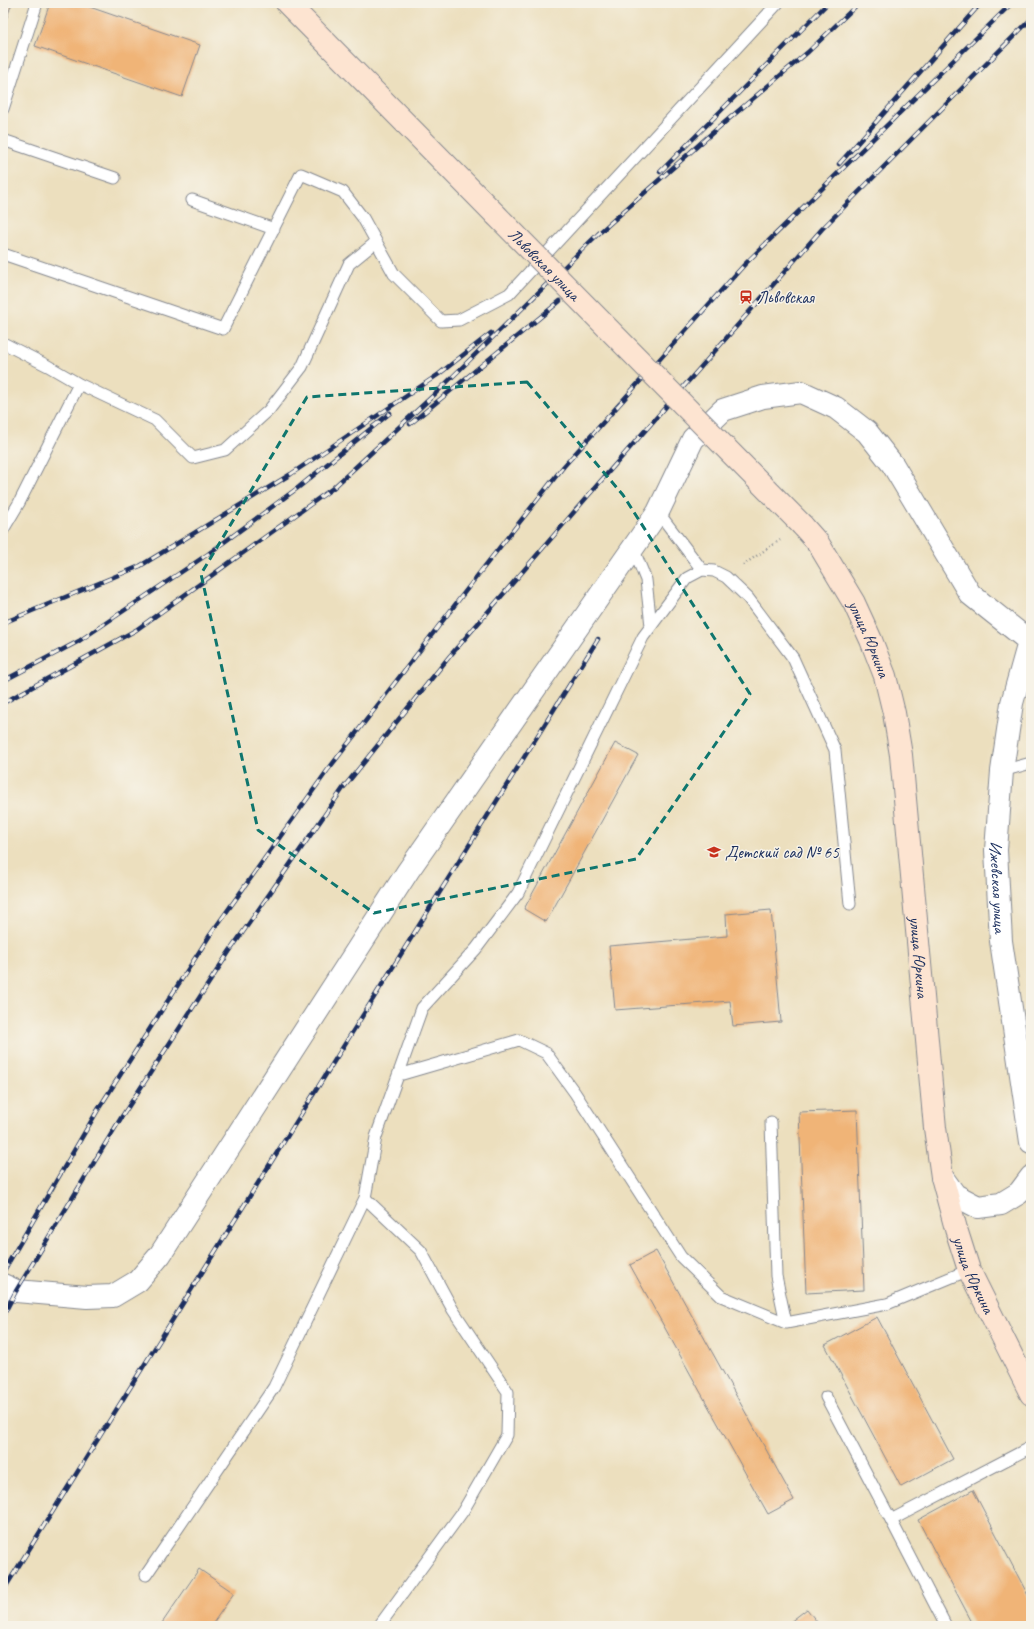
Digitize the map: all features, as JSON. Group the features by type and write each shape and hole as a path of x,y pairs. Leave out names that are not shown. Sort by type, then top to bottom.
{"main road":[{"name":"Львовская улица","path":"287,3 802,525"},
{"name":"улица Юркина","path":"802,525 818,543 854,603 885,676 894,713 901,755 935,1128 942,1177 969,1270 1031,1394"}],"street":[{"path":"3,1285 16,1292 87,1297 113,1296 138,1281 160,1254 206,1185 408,871 658,512 693,439 723,410 763,397 801,392 836,408 867,432 894,465 970,594 1030,638"},
{"name":"Ижевская улица","path":"1030,638 1012,703 1002,771 996,850 1001,941 1031,1142"},
{"path":"942,1177 955,1195 978,1207 1001,1204 1019,1193 1031,1177"}],"lane":[{"path":"3,109 36,3"},
{"path":"3,254 223,329 301,174 343,192 363,218 394,274 441,321 459,320 509,294 778,3"},
{"path":"3,140 115,178"},
{"path":"192,200 274,228"},
{"path":"3,343 79,384 154,420 193,458 225,450 269,410 302,367 349,264 376,242"},
{"path":"3,530 19,503 79,384"},
{"path":"658,512 702,570"},
{"path":"633,548 646,580 652,626"},
{"path":"146,1575 274,1387 365,1198 376,1137 422,1008 476,949 518,893 643,637 687,578 702,570 714,571 726,577 748,598 793,658 835,750 850,904"},
{"path":"1002,771 1031,763"},
{"path":"399,1075 519,1040 546,1053 575,1093 681,1257 721,1296 786,1323 887,1304 969,1270"},
{"path":"770,1122 776,1276 786,1323"},
{"path":"365,1198 421,1251 453,1310 508,1392 507,1436 463,1511 379,1626"},
{"path":"826,1397 946,1626"},
{"path":"891,1520 1031,1448"}],"path":[{"path":"726,577 802,525"}],"highlighted area":[{"path":"527,382 623,495 750,694 636,859 374,913 258,830 201,574 307,397"}],"building":[{"path":"3,3 12,3 3,28"},
{"path":"50,3 78,3 200,45 182,97 35,46"},
{"path":"615,743 638,755 546,922 524,909"},
{"path":"771,910 781,1022 733,1026 730,1001 615,1010 609,946 727,936 726,914"},
{"path":"857,1110 864,1290 806,1293 799,1112"},
{"path":"656,1251 794,1500 768,1514 630,1265"},
{"path":"877,1317 953,1459 901,1487 825,1345"},
{"path":"973,1490 1031,1601 1031,1626 974,1626 918,1520"},
{"path":"199,1569 234,1593 211,1626 160,1626"},
{"path":"807,1609 820,1626 785,1626"}],"railway":[{"path":"660,172 828,3"},
{"path":"3,703 136,630 333,488 436,393 598,234 711,134 808,52 859,3"},
{"path":"839,164 981,3"},
{"path":"3,1272 99,1108 210,935 327,771 564,466 745,264 1012,3"},
{"path":"3,1316 16,1291 121,1118 229,952 344,787 449,657 599,483 822,229 1031,19"},
{"path":"410,424 560,301"},
{"path":"3,623 140,566 291,474 439,374 491,333"},
{"path":"3,681 79,641 208,554 299,487 390,413"},
{"path":"3,1591 598,639"}],"place":[{"name":"Львовская","path":"746,297"},
{"name":"Детский сад № 65","path":"714,852"}]}
